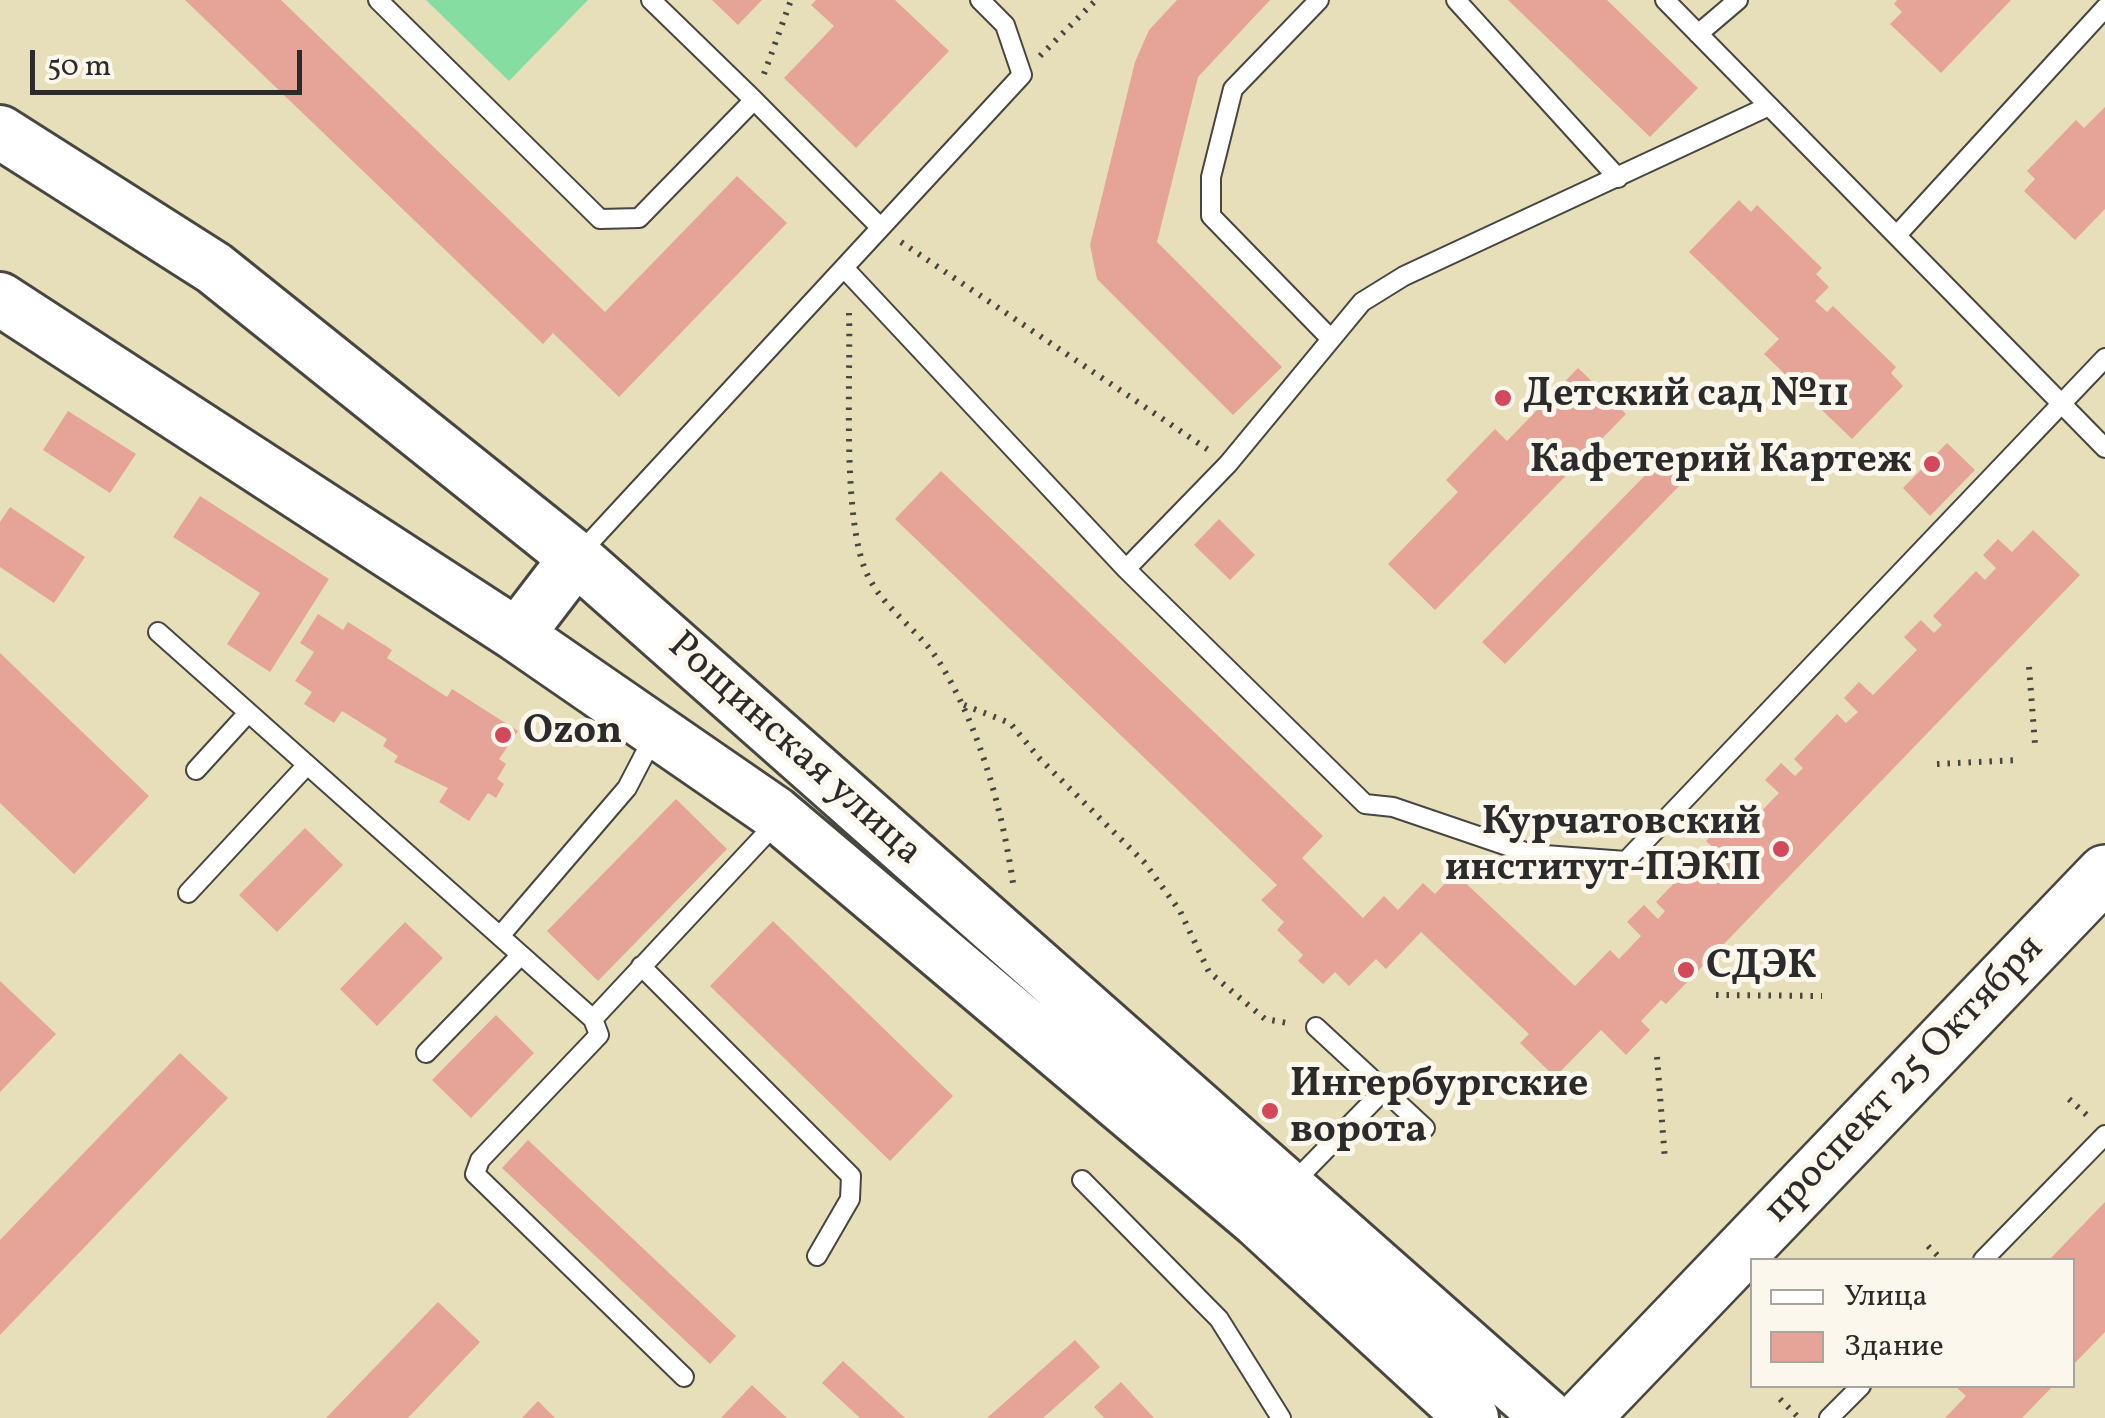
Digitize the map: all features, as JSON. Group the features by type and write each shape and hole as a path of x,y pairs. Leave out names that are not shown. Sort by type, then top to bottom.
{"main road":[{"name":"проспект 25 Октября","path":"1582,1418 2105,874"}],"street":[{"name":"Рощинская улица","path":"0,132 214,268 576,558 1273,1205 1472,1418"},
{"name":"Рощинская улица","path":"0,299 517,635 780,818 1549,1418"},
{"path":"517,635 576,558"}],"lane":[{"path":"378,0 600,219 640,218 754,100"},
{"path":"651,0 880,228"},
{"path":"576,558 1022,75 1004,25 980,0"},
{"path":"1320,0 1233,89 1211,177 1210,216 1329,337"},
{"path":"1456,0 1618,178"},
{"path":"1665,0 2105,448"},
{"path":"1698,34 1738,0"},
{"path":"1897,235 2105,8"},
{"path":"1126,570 1228,464 1329,337 1362,302 1404,276 1769,106"},
{"path":"845,269 1126,570 1365,804 1393,807 1531,854 1626,861 2105,358"},
{"path":"158,632 593,1019 599,1035 480,1160 474,1174 684,1377"},
{"path":"196,770 248,713"},
{"path":"500,936 627,788 656,731"},
{"path":"188,893 307,765"},
{"path":"593,1019 780,818"},
{"path":"426,1053 521,955"},
{"path":"641,966 850,1176 850,1199 817,1256"},
{"path":"1316,1027 1425,1128"},
{"path":"1273,1205 1384,1090"},
{"path":"1985,1258 2105,1135"},
{"path":"1082,1180 1220,1319 1282,1418"},
{"path":"1829,1418 1859,1388"}],"path":[{"path":"754,100 791,0"},
{"path":"1022,75 1096,0"},
{"path":"880,228 1228,464"},
{"path":"845,269 852,526 869,579 936,657 963,704 1006,838 1013,886"},
{"path":"2028,668 2035,744"},
{"path":"963,704 1010,723 1040,759 1144,862 1180,912 1209,972 1265,1019 1316,1027"},
{"path":"1937,764 2020,760"},
{"path":"1716,996 1822,996"},
{"path":"1657,1058 1665,1160"},
{"path":"1928,1246 1940,1258"},
{"path":"1780,1400 1799,1418"}],"green space":[{"path":"426,0 588,0 509,81"}],"building":[{"path":"185,0 281,0 605,312 737,176 787,223 619,397 553,333 543,344"},
{"path":"712,0 762,0 738,25"},
{"path":"816,0 895,0 949,51 856,148 784,78 834,26 811,5"},
{"path":"1177,0 1270,0 1198,77 1157,242 1282,367 1233,415 1097,279 1090,245 1135,62 1149,30"},
{"path":"1508,0 1607,0 1698,88 1650,137"},
{"path":"1897,0 2011,0 1941,73 1890,24 1902,12 1894,4"},
{"path":"2105,107 2105,209 2075,240 2024,191 2035,179 2027,171 2076,120 2084,128"},
{"path":"1739,200 1751,212 1757,205 1822,268 1816,274 1829,287 1815,301 1827,312 1833,306 1896,367 1891,373 1903,386 1852,439 1764,354 1779,339 1689,252"},
{"path":"1578,368 1626,414 1435,610 1388,564 1458,492 1446,480 1495,429 1507,441"},
{"path":"68,411 136,454 110,493 43,450"},
{"path":"1947,443 1975,470 1930,516 1903,488"},
{"path":"1664,456 1687,478 1505,664 1482,642"},
{"path":"941,471 1323,836 1302,858 1363,918 1384,896 1398,910 1423,883 1435,894 1455,873 1575,986 1610,950 1619,959 1641,936 1627,922 1644,905 1658,919 1665,911 1656,902 1699,857 1708,866 1720,854 1706,841 1722,825 1735,838 1779,793 1765,780 1781,763 1795,776 1803,768 1794,759 1837,714 1846,723 1858,712 1844,698 1859,682 1873,695 1917,650 1904,637 1921,620 1934,633 1942,625 1933,616 1976,571 1985,580 1996,568 1983,555 1998,539 2012,552 2033,530 2080,575 1666,1004 1661,1000 1641,1021 1650,1030 1626,1055 1601,1030 1555,1077 1520,1043 1529,1034 1421,932 1386,969 1376,959 1349,986 1335,972 1323,984 1298,961 1303,955 1277,930 1284,922 1261,900 1277,885 895,519"},
{"path":"200,496 329,579 270,672 227,644 260,593 173,537"},
{"path":"10,507 85,557 54,603 0,567 0,522"},
{"path":"1219,519 1255,555 1230,580 1194,545"},
{"path":"318,614 343,630 348,622 392,650 387,658 447,697 452,689 518,731 499,759 506,764 497,779 504,784 496,798 488,793 469,821 439,802 448,788 394,762 398,756 383,746 387,739 342,711 334,723 304,704 312,692 295,681 314,652 300,643"},
{"path":"0,653 149,796 74,874 0,803"},
{"path":"676,799 727,849 598,981 547,931"},
{"path":"305,828 343,865 277,932 239,895"},
{"path":"773,921 953,1096 890,1161 710,986"},
{"path":"405,922 443,958 377,1026 340,989"},
{"path":"0,981 56,1034 0,1092"},
{"path":"496,1015 534,1053 471,1118 432,1080"},
{"path":"180,1053 228,1098 0,1335 0,1240"},
{"path":"528,1140 736,1336 710,1364 502,1168"},
{"path":"2105,1202 2105,1332 2075,1363 2075,1258 2051,1258"},
{"path":"438,1302 480,1342 408,1418 326,1418"},
{"path":"1075,1340 1100,1367 1043,1418 987,1418"},
{"path":"843,1361 905,1418 860,1418 822,1383"},
{"path":"1121,1382 1154,1418 1104,1418 1094,1407"},
{"path":"752,1385 787,1418 721,1418"},
{"path":"1957,1388 2051,1388 2022,1418 1945,1418 1966,1396"},
{"path":"538,1401 555,1418 522,1418"}],"place":[{"name":"Детский сад №11","path":"1503,398"},
{"name":"Кафетерий Картеж","path":"1932,464"},
{"name":"Ozon","path":"503,735"},
{"name":"Курчатовский институт-ПЭКП","path":"1781,849"},
{"name":"СДЭК","path":"1686,970"},
{"name":"Ингербургские ворота","path":"1270,1111"}]}
